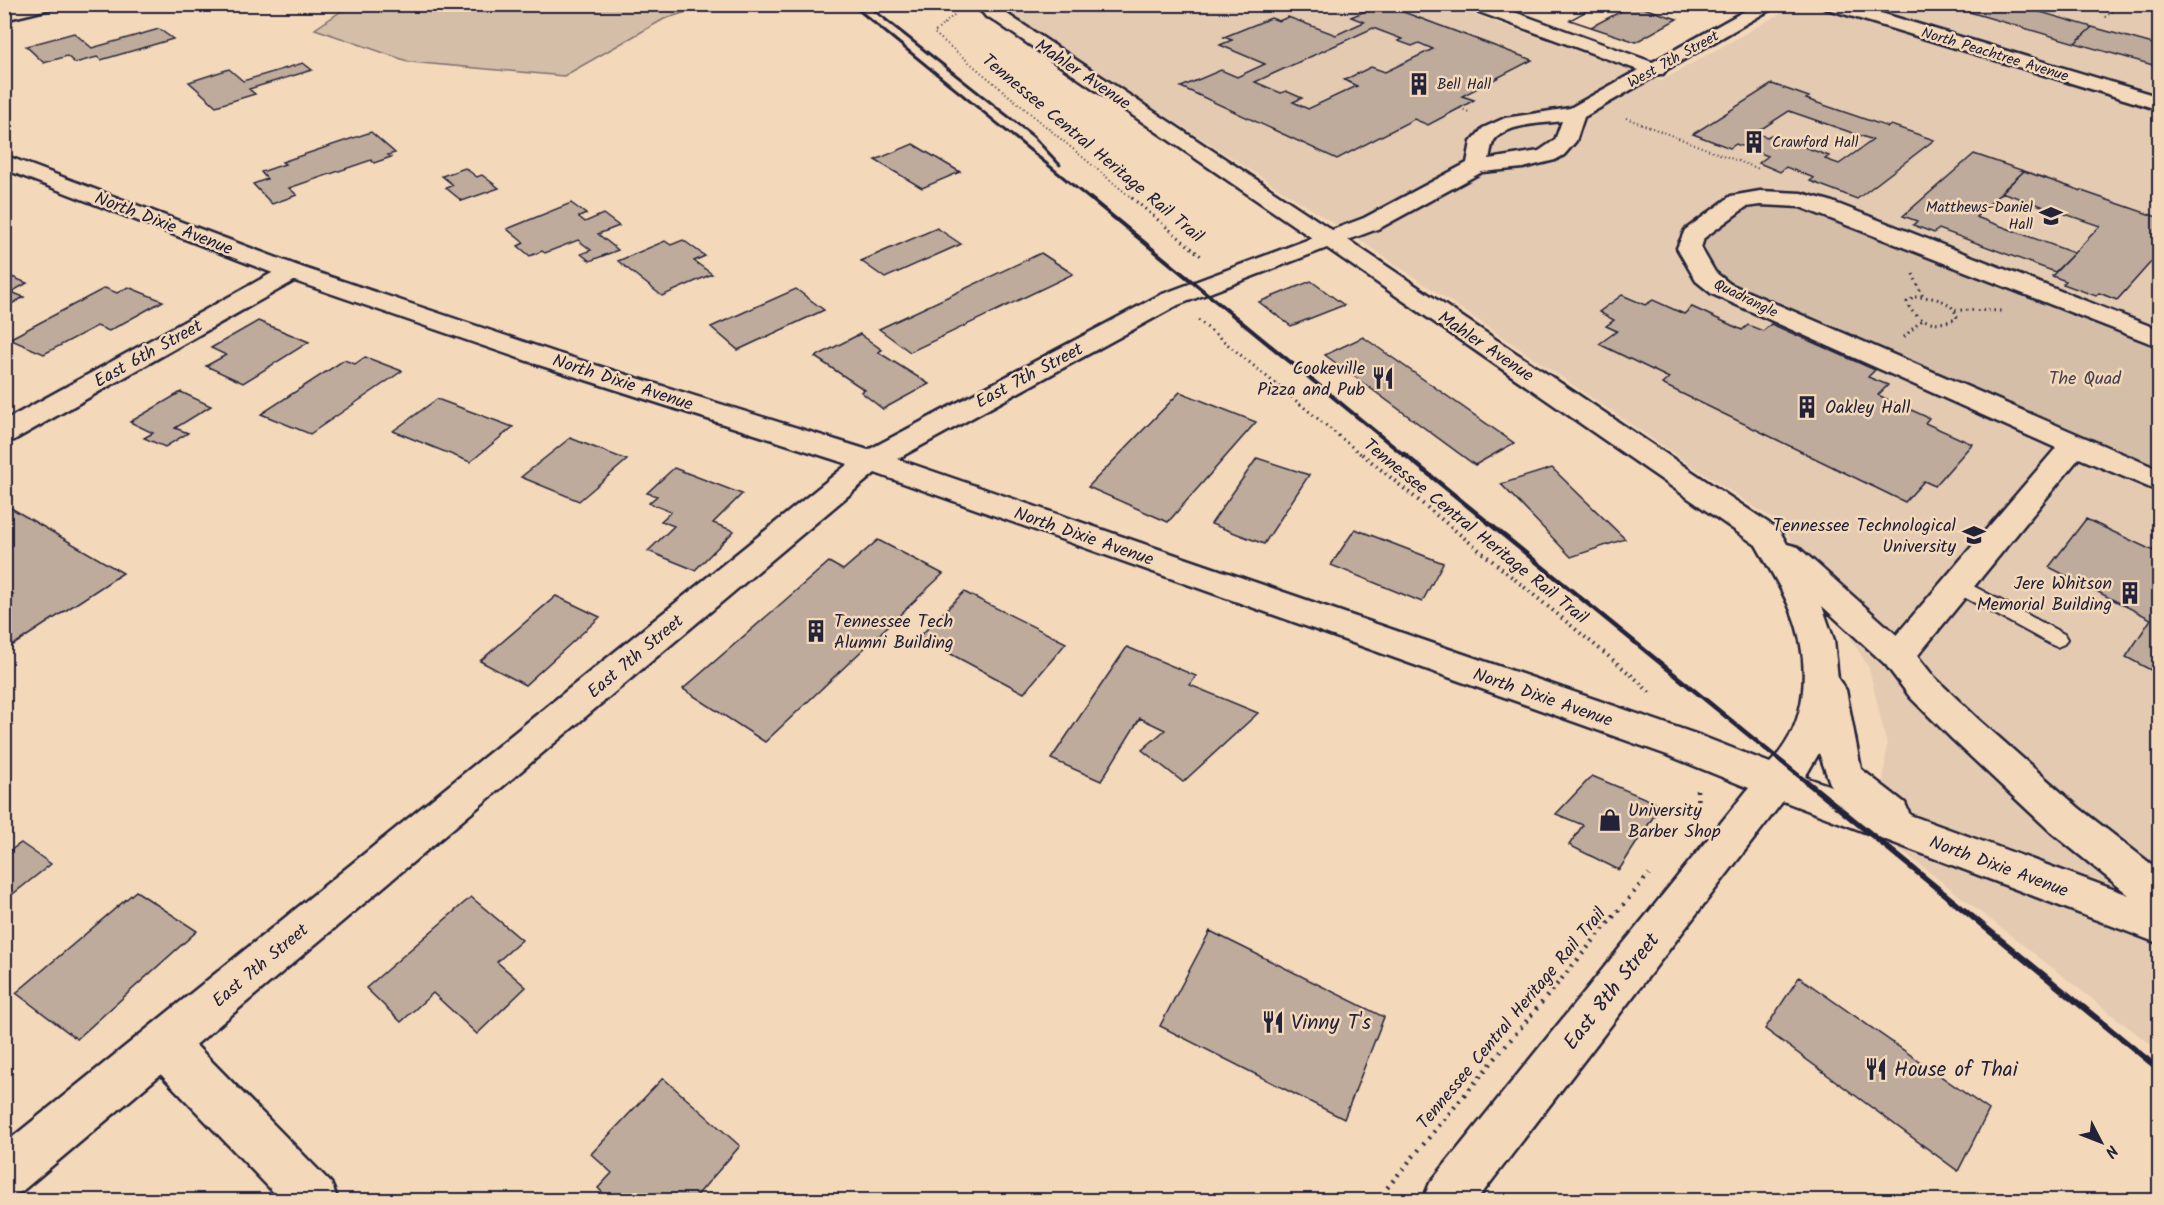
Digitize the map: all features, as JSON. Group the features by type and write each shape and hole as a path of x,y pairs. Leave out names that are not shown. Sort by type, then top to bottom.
{"street":[{"path":"4,15 48,4"},
{"path":"978,9 1016,4"},
{"path":"1474,4 1656,70"},
{"name":"West 7th Street","path":"1477,166 1482,142 1490,132 1505,124 1575,113 1771,4"},
{"name":"North Peachtree Avenue","path":"1830,4 2160,104"},
{"name":"Mahler Avenue","path":"978,9 1329,240 1768,538 1811,618 1822,661 1818,717 1792,769 1776,782"},
{"path":"1329,240 1372,223 1477,166 1511,164 1549,155 1563,146 1575,113"},
{"name":"North Dixie Avenue","path":"4,161 292,272 537,355 871,461 1683,745 2160,925"},
{"name":"Quadrangle","path":"2160,339 1822,206 1801,200 1760,198 1740,201 1693,235 1689,248 1705,276 1721,289 2160,482"},
{"name":"East 7th Street","path":"7,1168 164,1045 871,461 1169,300 1329,240"},
{"name":"East 6th Street","path":"4,433 292,272"},
{"path":"1898,656 2070,450"},
{"path":"1768,538 1898,656 1923,687 1965,729 2065,820 2160,895"},
{"path":"1822,661 1839,761 1846,779 1897,819 1951,848"},
{"name":"East 8th Street","path":"1447,1200 1776,782"},
{"path":"164,1045 314,1200"}],"lane":[{"path":"1958,585 2057,639"}],"path":[{"path":"2105,17 2122,4"},
{"name":"Tennessee Central Heritage Rail Trail","path":"978,9 934,33 1206,260 1197,263"},
{"path":"1915,297 1923,297 1947,303 1955,310 1957,318 1954,321 1940,323 1915,315 1910,311 1907,302 1915,297"},
{"name":"Tennessee Central Heritage Rail Trail","path":"1169,300 1635,678 1671,715 1697,788 1698,816"},
{"name":"Tennessee Central Heritage Rail Trail","path":"1377,1200 1652,870"}],"shaded area":[{"name":"Tennessee Technological University","path":"1030,4 1447,5 1661,81 1796,5 2159,5 2159,1051 1878,832 1887,745 1869,668 1781,524 1358,239 1018,21 1013,15 1019,8"}],"green space":[{"path":"350,5 708,5 664,19 564,76 410,62 315,29"},
{"name":"The Quad","path":"1801,200 2159,336 2159,482 1721,289 1693,235 1739,201"}],"building":[{"name":"Bell Hall","path":"1382,4 1532,60 1462,96 1474,100 1428,125 1414,119 1337,159 1181,87 1221,70 1237,77 1265,64 1220,45 1232,40 1224,37 1271,18 1279,21 1288,17 1336,35 1364,22 1351,17","holes":["1373,28 1402,39 1398,41 1412,46 1419,43 1433,49 1385,72 1371,67 1344,80 1357,86 1308,109 1293,102 1302,98 1286,91 1281,93 1255,82"]},
{"path":"1577,4 1571,8 1565,6 1556,11 1528,5"},
{"path":"1599,4 1631,4 1677,19 1636,42 1570,20"},
{"path":"1599,4 1633,5 1591,27 1570,20"},
{"path":"1942,4 2013,4 2092,27 2075,43"},
{"path":"2092,27 2160,46 2160,67 2075,43"},
{"path":"159,29 173,39 101,60 97,57 75,63 67,56 44,63 26,46 74,33 92,48"},
{"path":"303,63 312,70 249,89 255,94 216,106 189,82 229,69 243,81"},
{"name":"Crawford Hall","path":"1772,84 1809,97 1806,99 1934,140 1857,199 1810,181 1814,178 1786,167 1780,172 1759,163 1768,156 1736,144 1730,148 1693,134","holes":["1789,111 1873,140 1839,164 1825,159 1829,156 1771,135 1767,137 1755,133"]},
{"path":"371,132 395,153 388,155 391,157 374,163 371,160 289,188 297,195 272,204 253,184 267,179 261,172 285,164 282,162"},
{"path":"913,144 960,172 922,188 875,160"},
{"path":"1974,154 2024,171 1976,217 2074,253 2055,272 1939,229 1934,233 1913,225 1917,221 1903,216"},
{"path":"465,168 477,177 482,175 499,188 462,201 446,188 453,185 442,176"},
{"path":"2024,171 2160,218 2160,252 2117,300 2099,293 2096,296 2063,284 2066,281 2052,276 2100,226 2001,192"},
{"path":"571,203 586,214 579,217 585,222 603,214 619,226 598,234 618,250 590,261 581,254 591,250 578,240 545,253 542,251 530,256 518,246 524,243 507,229"},
{"path":"937,228 961,244 885,278 861,261"},
{"path":"683,240 705,256 694,261 712,274 662,296 618,261 665,241 671,245"},
{"path":"1041,253 1073,274 910,352 879,329"},
{"path":"7,275 27,283 11,292 24,297 4,308 4,277"},
{"path":"1311,281 1344,305 1291,326 1259,302"},
{"path":"128,287 163,301 109,331 97,326 44,354 9,339 105,288 117,293"},
{"path":"796,289 824,310 738,350 711,327"},
{"name":"Oakley Hall","path":"1622,295 1645,305 1653,300 1684,314 1692,307 1742,330 1748,325 1763,331 1771,324 1875,370 1868,377 1888,385 1878,395 1929,418 1925,423 1972,444 1935,486 1924,481 1905,502 1662,384 1669,378 1599,344 1617,331 1606,326 1614,320 1599,312"},
{"path":"258,321 309,342 243,383 206,366 226,355 211,348"},
{"path":"860,334 882,350 878,352 929,384 883,409 861,392 865,390 815,357"},
{"path":"1363,337 1514,443 1475,465 1325,355"},
{"path":"365,357 402,371 310,434 261,414 344,360 355,364"},
{"path":"181,392 211,406 175,428 188,433 165,447 144,438 153,433 130,422"},
{"path":"1180,392 1256,422 1168,522 1088,487"},
{"path":"437,399 513,427 470,462 393,431"},
{"path":"570,438 627,460 579,501 521,477"},
{"path":"1257,458 1309,475 1264,544 1211,524"},
{"path":"674,468 742,494 713,523 734,531 695,570 648,551 674,526 661,521 671,512 649,503 657,496 647,493"},
{"path":"1552,468 1625,539 1571,557 1501,484"},
{"path":"4,504 123,573 4,651 4,599 13,594 4,589"},
{"name":"Jere Whitson Memorial Building","path":"2086,519 2160,554 2160,675 2126,657 2151,619 2049,567"},
{"path":"1355,529 1443,563 1422,602 1331,565"},
{"name":"Tennessee Tech Alumni Building","path":"878,540 943,574 765,742 683,689 829,562 843,570"},
{"path":"964,592 1066,643 1024,693 919,637"},
{"path":"556,596 600,617 525,685 480,661"},
{"path":"1127,647 1196,676 1190,685 1258,713 1183,782 1142,750 1165,730 1140,718 1101,781 1051,759"},
{"name":"University Barber Shop","path":"1592,776 1661,805 1619,870 1569,845 1583,825 1556,814"},
{"path":"21,843 51,864 4,901 4,855"},
{"path":"136,891 197,931 77,1039 16,993"},
{"path":"471,897 522,940 497,962 526,987 477,1034 433,993 401,1022 366,988"},
{"name":"Vinny T's","path":"1210,931 1384,1017 1344,1119 1160,1026"},
{"name":"House of Thai","path":"1799,977 1989,1110 1958,1171 1765,1029"},
{"path":"663,1078 740,1146 693,1200 610,1200 598,1188 612,1173 591,1154"}],"railway":[{"path":"851,4 1091,200"},
{"path":"866,4 1033,136 1060,165"},
{"path":"1090,198 1405,456"},
{"path":"1404,454 1809,784"},
{"path":"1807,782 2160,1070"}],"place":[{"name":"Bell Hall","path":"1419,84"},
{"name":"Crawford Hall","path":"1754,142"},
{"name":"Matthews-Daniel Hall","path":"2051,216"},
{"name":"Cookeville Pizza and Pub","path":"1383,378"},
{"name":"Oakley Hall","path":"1807,407"},
{"name":"Tennessee Technological University","path":"1974,535"},
{"name":"Jere Whitson Memorial Building","path":"2130,593"},
{"name":"Tennessee Tech Alumni Building","path":"816,631"},
{"name":"University Barber Shop","path":"1610,820"},
{"name":"Vinny T's","path":"1273,1022"},
{"name":"House of Thai","path":"1876,1069"}]}
